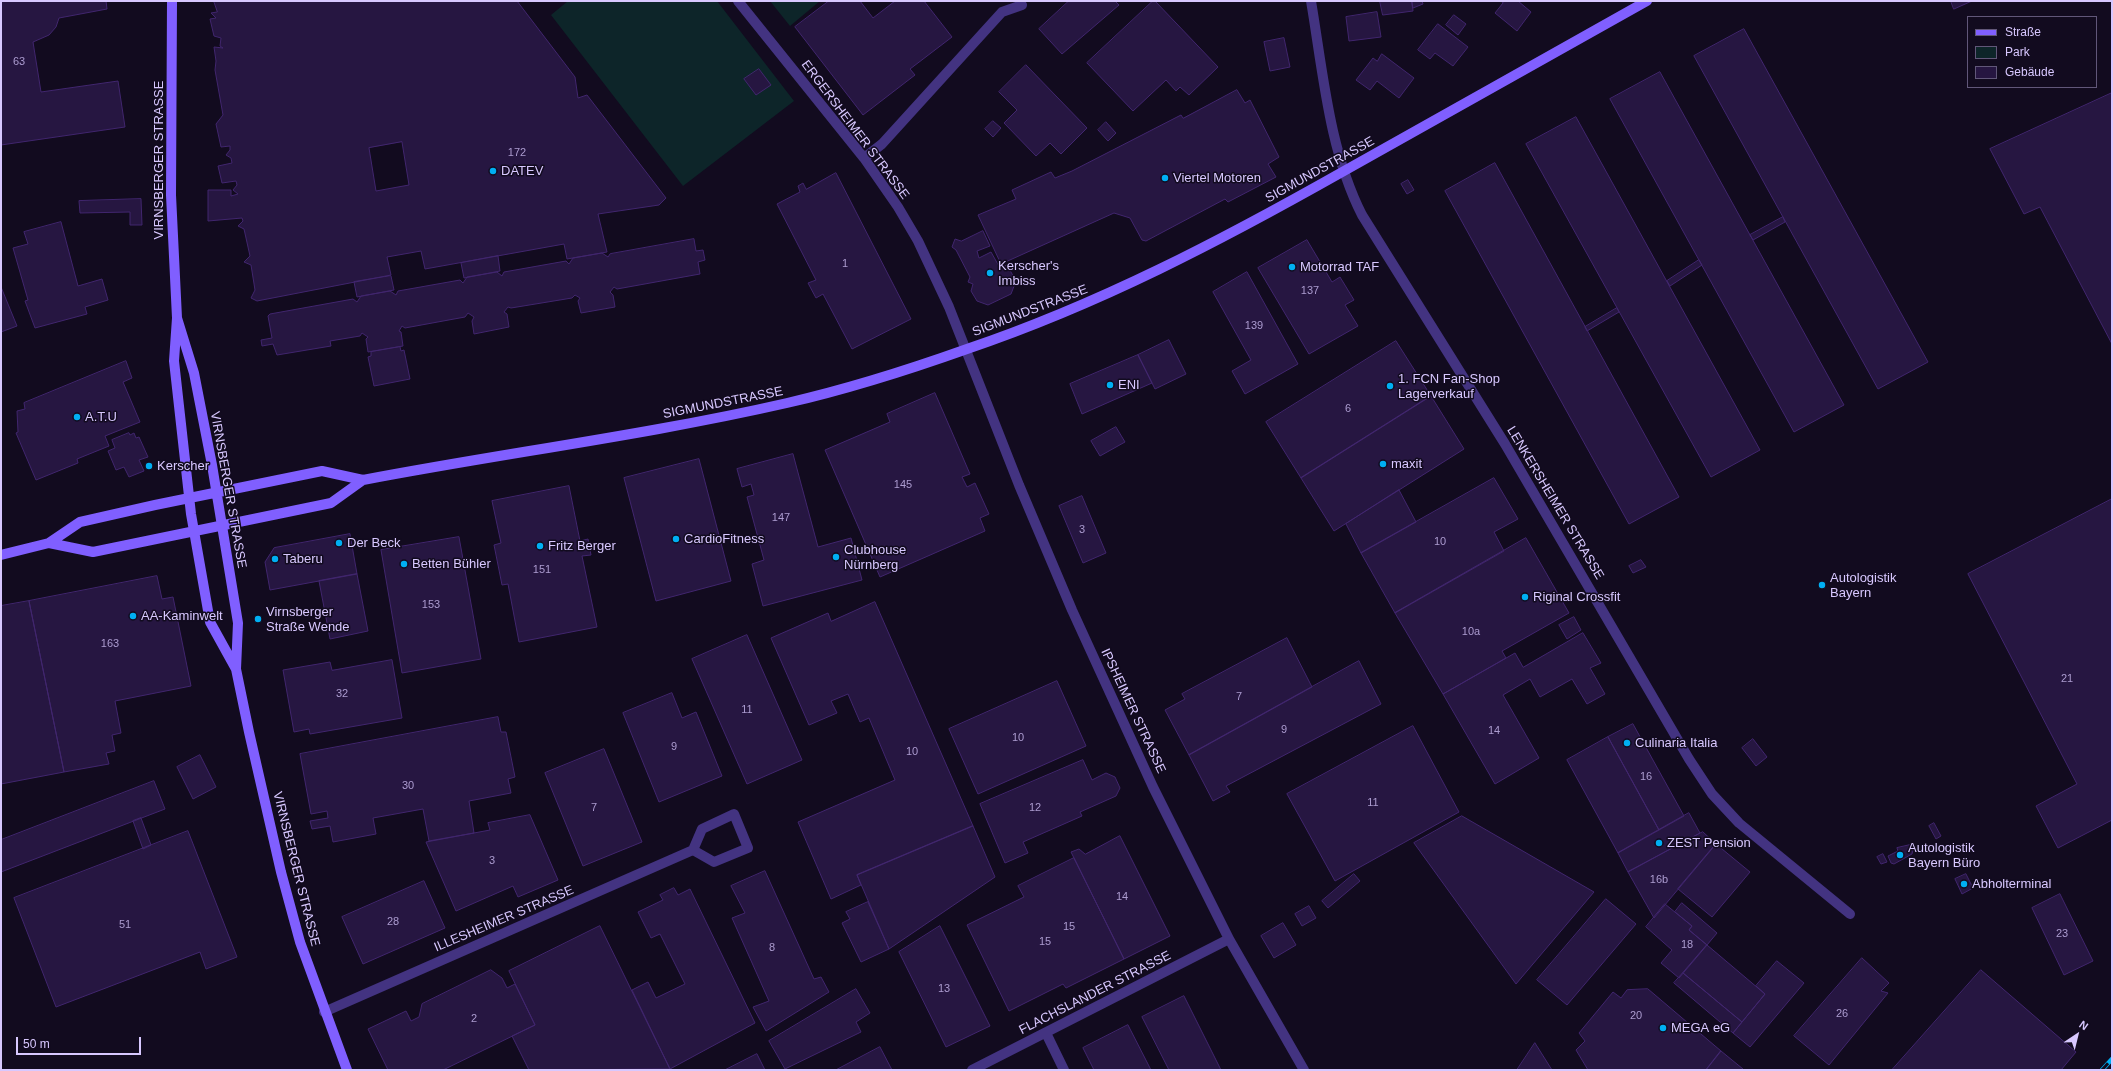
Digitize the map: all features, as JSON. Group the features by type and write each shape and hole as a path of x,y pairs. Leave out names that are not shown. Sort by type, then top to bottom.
{"main road":[{"name":"VIRNSBERGER STRASSE","path":"172,1 171,202 177,318 174,361 193,532 210,622 236,669"},
{"name":"SIGMUNDSTRASSE","path":"1,555 49,543 80,522 217,492 322,471 363,480 601,439 785,404 860,384 966,350 1030,326 1157,271 1239,230 1647,1"},
{"name":"VIRNSBERGER STRASSE","path":"177,318 194,373 217,492 238,622 236,669 288,898 300,942 324,1012 347,1070"},
{"name":"SIGMUNDSTRASSE","path":"49,543 93,552 193,532 332,503 363,480"}],"street":[{"name":"ERGERSHEIMER STRASSE","path":"738,1 864,158 898,207 918,240 949,307 966,350"},
{"name":"LENKERSHEIMER STRASSE","path":"1311,1 1334,131 1344,171 1362,215 1505,444 1685,753 1712,794 1739,823 1850,914"},
{"path":"864,158 882,144 1002,12 1022,5"},
{"name":"IPSHEIMER STRASSE","path":"966,350 1019,485 1072,610 1154,787 1229,940 1304,1070"},
{"path":"734,814 748,848 714,862 693,850 702,829 734,814"},
{"name":"ILLESHEIMER STRASSE","path":"324,1012 693,850"},
{"name":"FLACHSLANDER STRASSE","path":"972,1070 1229,940"},
{"path":"1046,1033 1064,1070"}],"green space":[{"path":"568,1 717,1 794,101 683,186 551,15"},
{"path":"770,1 820,1 790,26"}],"building":[{"path":"1,1 106,1 107,9 59,18 56,27 49,35 33,42 41,92 118,81 125,127 1,145"},
{"path":"214,1 517,1 575,77 578,98 587,95 666,198 659,205 598,214 607,252 567,259 564,244 425,269 421,251 387,257 391,275 257,301 251,298 255,290 251,265 244,262 250,256 244,229 238,226 243,221 242,218 208,221 208,190 231,190 231,196 238,194 233,190 237,185 236,181 222,183 218,166 232,163 231,158 226,155 230,150 230,146 221,147 216,124 223,115 215,70 216,61 214,47 223,48 220,46 221,38 214,36 210,19 216,18 211,13 217,12","holes":["402,142 409,185 376,191 369,148"]},
{"path":"829,1 860,1 873,18 895,1 924,1 952,37 910,69 915,75 863,115 795,27"},
{"path":"1069,1 1115,1 1119,5 1062,54 1039,29"},
{"path":"1153,1 1155,1 1218,67 1189,95 1180,87 1176,91 1166,80 1133,111 1087,63"},
{"path":"1380,1 1412,1 1413,11 1383,15"},
{"path":"1412,1 1422,1 1423,4 1413,8"},
{"path":"1501,1 1518,1 1531,12 1517,31 1495,13 1503,3"},
{"path":"1951,1 1972,1 1954,9"},
{"path":"1377,12 1381,37 1349,41 1346,17"},
{"path":"1454,15 1466,24 1458,35 1446,25"},
{"path":"1438,24 1468,47 1453,66 1435,53 1430,59 1418,50"},
{"path":"1744,29 1928,362 1878,389 1694,56"},
{"path":"1284,38 1290,67 1270,71 1264,42"},
{"path":"1382,54 1414,78 1399,98 1377,81 1370,90 1356,80 1373,58 1377,61"},
{"path":"1026,65 1087,128 1061,154 1050,143 1036,156 1004,123 1017,110 999,92"},
{"path":"759,69 771,85 756,95 744,79"},
{"path":"1660,72 1844,405 1794,432 1610,99"},
{"name":"Viertel Motoren","path":"1237,90 1245,103 1250,100 1279,157 1268,164 1276,177 1228,202 1225,199 1146,241 1142,240 1130,218 1114,213 1001,264 978,215 1016,199 1012,190 1051,172 1055,178 1072,171 1181,115 1183,118"},
{"path":"2112,93 2112,344 2040,207 2024,214 1990,149"},
{"path":"1576,117 1760,450 1711,477 1526,144"},
{"path":"993,121 1001,128 993,137 985,129"},
{"path":"1106,122 1116,133 1108,141 1098,130"},
{"path":"1495,163 1679,497 1629,524 1445,191"},
{"path":"836,173 911,319 852,349 823,294 816,298 808,283 816,280 777,204 800,192 798,186 803,183 806,189"},
{"path":"1408,180 1414,190 1407,194 1401,184"},
{"path":"141,199 142,225 130,225 130,212 80,213 79,201"},
{"path":"1783,217 1785,222 1753,240 1750,235"},
{"path":"61,222 78,286 102,279 108,300 85,307 87,314 35,328 25,301 28,300 13,248 28,244 24,232"},
{"name":"Kerscher's Imbiss","path":"983,231 990,246 977,251 979,258 991,252 1000,268 1007,265 1016,281 1011,294 988,305 977,301 971,291 973,284 968,282 970,277 956,250 952,247 955,239 961,241"},
{"path":"694,239 696,251 703,250 705,260 698,262 700,274 617,289 614,287 610,292 613,295 615,307 581,313 578,301 580,298 575,295 572,298 511,308 508,307 504,312 507,314 509,327 474,334 472,321 474,317 468,313 465,317 405,328 402,326 399,331 401,332 403,346 368,352 366,339 368,337 362,333 360,336 330,341 331,346 277,355 273,344 262,346 261,340 272,338 268,316 270,314 353,299 357,302 361,296 390,291 396,295 398,291 460,280 463,283 467,277 497,272 502,276 504,272 566,261 569,264 573,258 602,253 608,257 610,254"},
{"path":"1307,240 1332,282 1340,277 1354,300 1345,305 1358,326 1309,354 1258,268"},
{"path":"498,256 500,271 464,278 461,263"},
{"path":"1699,260 1702,265 1670,286 1667,281"},
{"path":"1247,272 1298,364 1245,394 1232,371 1251,360 1213,292"},
{"path":"391,276 394,290 357,297 354,282"},
{"path":"1,287 17,326 1,332"},
{"path":"1617,308 1619,312 1587,331 1585,327"},
{"path":"1169,340 1186,374 1155,389 1138,355"},
{"path":"1396,341 1431,396 1301,478 1266,422"},
{"path":"400,347 401,351 404,350 410,379 374,386 368,357 371,356 371,352"},
{"path":"1138,355 1152,383 1082,414 1070,384"},
{"name":"A.T.U","path":"126,361 132,378 123,382 140,422 105,436 109,446 77,459 78,463 36,480 16,433 18,432 17,411 25,409 24,403"},
{"path":"935,393 970,474 962,477 967,487 975,483 989,514 980,518 985,531 880,577 825,450 890,422 887,414"},
{"name":"maxit","path":"1431,396 1464,449 1334,531 1301,478"},
{"path":"1116,427 1125,442 1100,456 1091,441"},
{"path":"129,433 130,435 134,433 136,438 139,437 148,457 139,460 144,471 129,477 124,467 116,470 108,451 115,448 112,440"},
{"path":"793,454 818,547 851,538 862,580 763,606 752,564 764,560 747,497 754,495 751,484 742,487 737,469"},
{"path":"699,459 731,581 656,601 624,478"},
{"path":"1494,478 1518,519 1494,532 1504,551 1395,613 1361,553"},
{"path":"569,486 580,541 588,539 591,555 582,556 597,627 519,642 508,584 502,585 494,545 501,543 492,501"},
{"path":"1399,490 1416,522 1361,553 1346,524"},
{"path":"1082,496 1106,553 1083,563 1059,506"},
{"path":"2112,499 2112,820 2058,848 2036,806 2077,784 1968,574"},
{"path":"350,534 357,574 270,590 265,562 274,548"},
{"path":"459,537 481,659 402,673 381,550"},
{"path":"1526,538 1569,613 1502,651 1506,658 1443,694 1395,613"},
{"path":"1641,560 1646,567 1633,573 1629,566"},
{"path":"357,574 368,631 330,639 319,581"},
{"path":"157,576 162,599 173,597 191,686 115,701 121,733 112,735 115,751 106,753 109,764 64,772 29,601"},
{"path":"29,601 64,772 1,784 1,606"},
{"path":"875,602 973,826 857,875 861,885 831,899 798,822 895,780 869,718 860,722 848,694 831,701 837,713 809,725 771,638 828,613 831,621"},
{"path":"1574,617 1581,630 1567,639 1559,625"},
{"path":"1583,633 1601,663 1590,668 1605,694 1587,704 1572,679 1540,697 1530,679 1503,695 1539,758 1495,784 1443,694 1515,653 1523,667"},
{"path":"747,635 802,760 747,784 692,659"},
{"path":"1287,638 1312,687 1189,755 1165,710 1185,699 1182,694"},
{"path":"392,660 402,718 310,734 309,729 294,732 283,670 330,662 332,670"},
{"path":"1359,661 1381,704 1226,786 1230,792 1213,801 1189,755"},
{"path":"1057,681 1086,746 978,794 949,729"},
{"path":"672,693 682,718 696,712 722,776 659,802 623,713"},
{"path":"498,717 501,732 506,732 515,777 508,779 511,793 469,801 474,833 429,841 423,809 373,818 376,834 333,842 330,826 312,829 310,821 328,818 327,811 311,814 300,754"},
{"path":"1633,724 1684,816 1659,830 1608,737"},
{"path":"1413,726 1459,812 1335,881 1287,794"},
{"path":"1608,737 1659,830 1618,853 1567,760"},
{"path":"1753,739 1767,757 1756,766 1742,748"},
{"path":"604,749 642,842 583,866 545,773"},
{"path":"200,755 216,787 193,799 177,767"},
{"path":"1083,760 1092,780 1106,773 1115,777 1120,788 1116,796 1080,812 1082,816 1023,842 1028,853 1005,863 980,804"},
{"path":"154,781 165,809 1,872 1,840"},
{"name":"ZEST Pension","path":"1689,813 1700,833 1628,872 1618,853"},
{"path":"530,815 558,880 518,897 513,886 456,911 426,842 490,830 488,823"},
{"path":"1462,816 1594,892 1516,984 1414,843"},
{"path":"141,818 151,845 143,849 133,821"},
{"path":"1934,823 1941,836 1936,839 1929,826"},
{"path":"973,826 995,877 889,949 857,875"},
{"path":"188,831 237,957 206,969 200,952 56,1007 14,898"},
{"path":"1703,832 1716,844 1654,918 1628,872"},
{"path":"1120,836 1170,936 1124,959 1071,852 1079,849 1085,854"},
{"path":"1716,844 1750,872 1712,917 1678,889"},
{"name":"Autologistik Bayern Büro","path":"1910,845 1913,850 1912,854 1894,864 1891,863 1888,856 1898,851 1897,848"},
{"path":"1883,854 1887,862 1881,864 1877,857"},
{"path":"1074,858 1124,959 1066,988 1063,984 1009,1011 967,925 1024,897 1018,886"},
{"path":"765,871 814,979 821,977 829,992 766,1031 753,1007 769,1001 732,918 745,913 731,886"},
{"path":"1354,874 1360,881 1328,908 1322,901"},
{"name":"Abholterminal","path":"1966,874 1973,888 1962,894 1955,879"},
{"path":"424,881 445,928 363,964 342,917"},
{"path":"674,888 678,895 690,889 755,1023 670,1069 632,990 648,982 656,998 685,984 660,934 651,938 638,912 663,900 660,895"},
{"path":"2060,894 2093,961 2064,975 2032,908"},
{"path":"1606,899 1636,924 1567,1005 1537,980"},
{"path":"868,902 889,949 861,962 842,923 850,919 846,912"},
{"path":"1682,903 1717,933 1707,945 1689,930 1692,926 1675,912"},
{"path":"1665,904 1692,926 1689,930 1707,945 1679,978 1661,963 1672,950 1646,927"},
{"path":"1309,906 1316,918 1302,926 1295,914"},
{"path":"1283,923 1296,945 1274,958 1261,936"},
{"path":"600,926 670,1069 529,1070 512,1036 535,1025 509,971"},
{"path":"940,926 990,1026 946,1047 899,952"},
{"path":"1707,945 1765,994 1742,1022 1683,973"},
{"path":"1862,958 1889,983 1881,991 1888,993 1829,1065 1794,1036"},
{"path":"1777,961 1804,983 1750,1047 1733,1033 1765,994 1756,986"},
{"path":"491,970 502,978 507,988 515,984 535,1025 443,1070 388,1070 368,1029 406,1011 411,1021 419,1017 422,1004"},
{"path":"1981,970 2076,1052 2061,1070 1892,1070"},
{"path":"1683,973 1742,1022 1733,1033 1674,983"},
{"path":"856,989 870,1013 856,1022 861,1032 785,1069 769,1041"},
{"path":"1648,989 1721,1051 1706,1070 1588,1070 1576,1050 1585,1041 1579,1033 1613,992 1621,998 1627,990"},
{"path":"1184,996 1221,1070 1169,1070 1142,1017"},
{"path":"1128,1025 1151,1070 1094,1070 1083,1048"},
{"path":"1535,1043 1552,1070 1517,1070"},
{"path":"880,1047 892,1070 836,1070"},
{"path":"1721,1051 1743,1069 1706,1070"},
{"path":"757,1054 765,1070 725,1070"}],"railway":[{"path":"2102,1070 2112,1059"}],"place":[{"name":"DATEV","path":"493,171"},
{"name":"Viertel Motoren","path":"1165,178"},
{"name":"Motorrad TAF","path":"1292,267"},
{"name":"Kerscher's Imbiss","path":"990,273"},
{"name":"ENI","path":"1110,385"},
{"name":"1. FCN Fan-Shop Lagerverkauf","path":"1390,386"},
{"name":"A.T.U","path":"77,417"},
{"name":"maxit","path":"1383,464"},
{"name":"Kerscher","path":"149,466"},
{"name":"CardioFitness","path":"676,539"},
{"name":"Der Beck","path":"339,543"},
{"name":"Fritz Berger","path":"540,546"},
{"name":"Clubhouse Nürnberg","path":"836,557"},
{"name":"Taberu","path":"275,559"},
{"name":"Betten Bühler","path":"404,564"},
{"name":"Autologistik Bayern","path":"1822,585"},
{"name":"Riginal Crossfit","path":"1525,597"},
{"name":"AA-Kaminwelt","path":"133,616"},
{"name":"Virnsberger Straße Wende","path":"258,619"},
{"name":"Culinaria Italia","path":"1627,743"},
{"name":"ZEST Pension","path":"1659,843"},
{"name":"Autologistik Bayern Büro","path":"1900,855"},
{"name":"Abholterminal","path":"1964,884"},
{"name":"MEGA eG","path":"1663,1028"}]}
